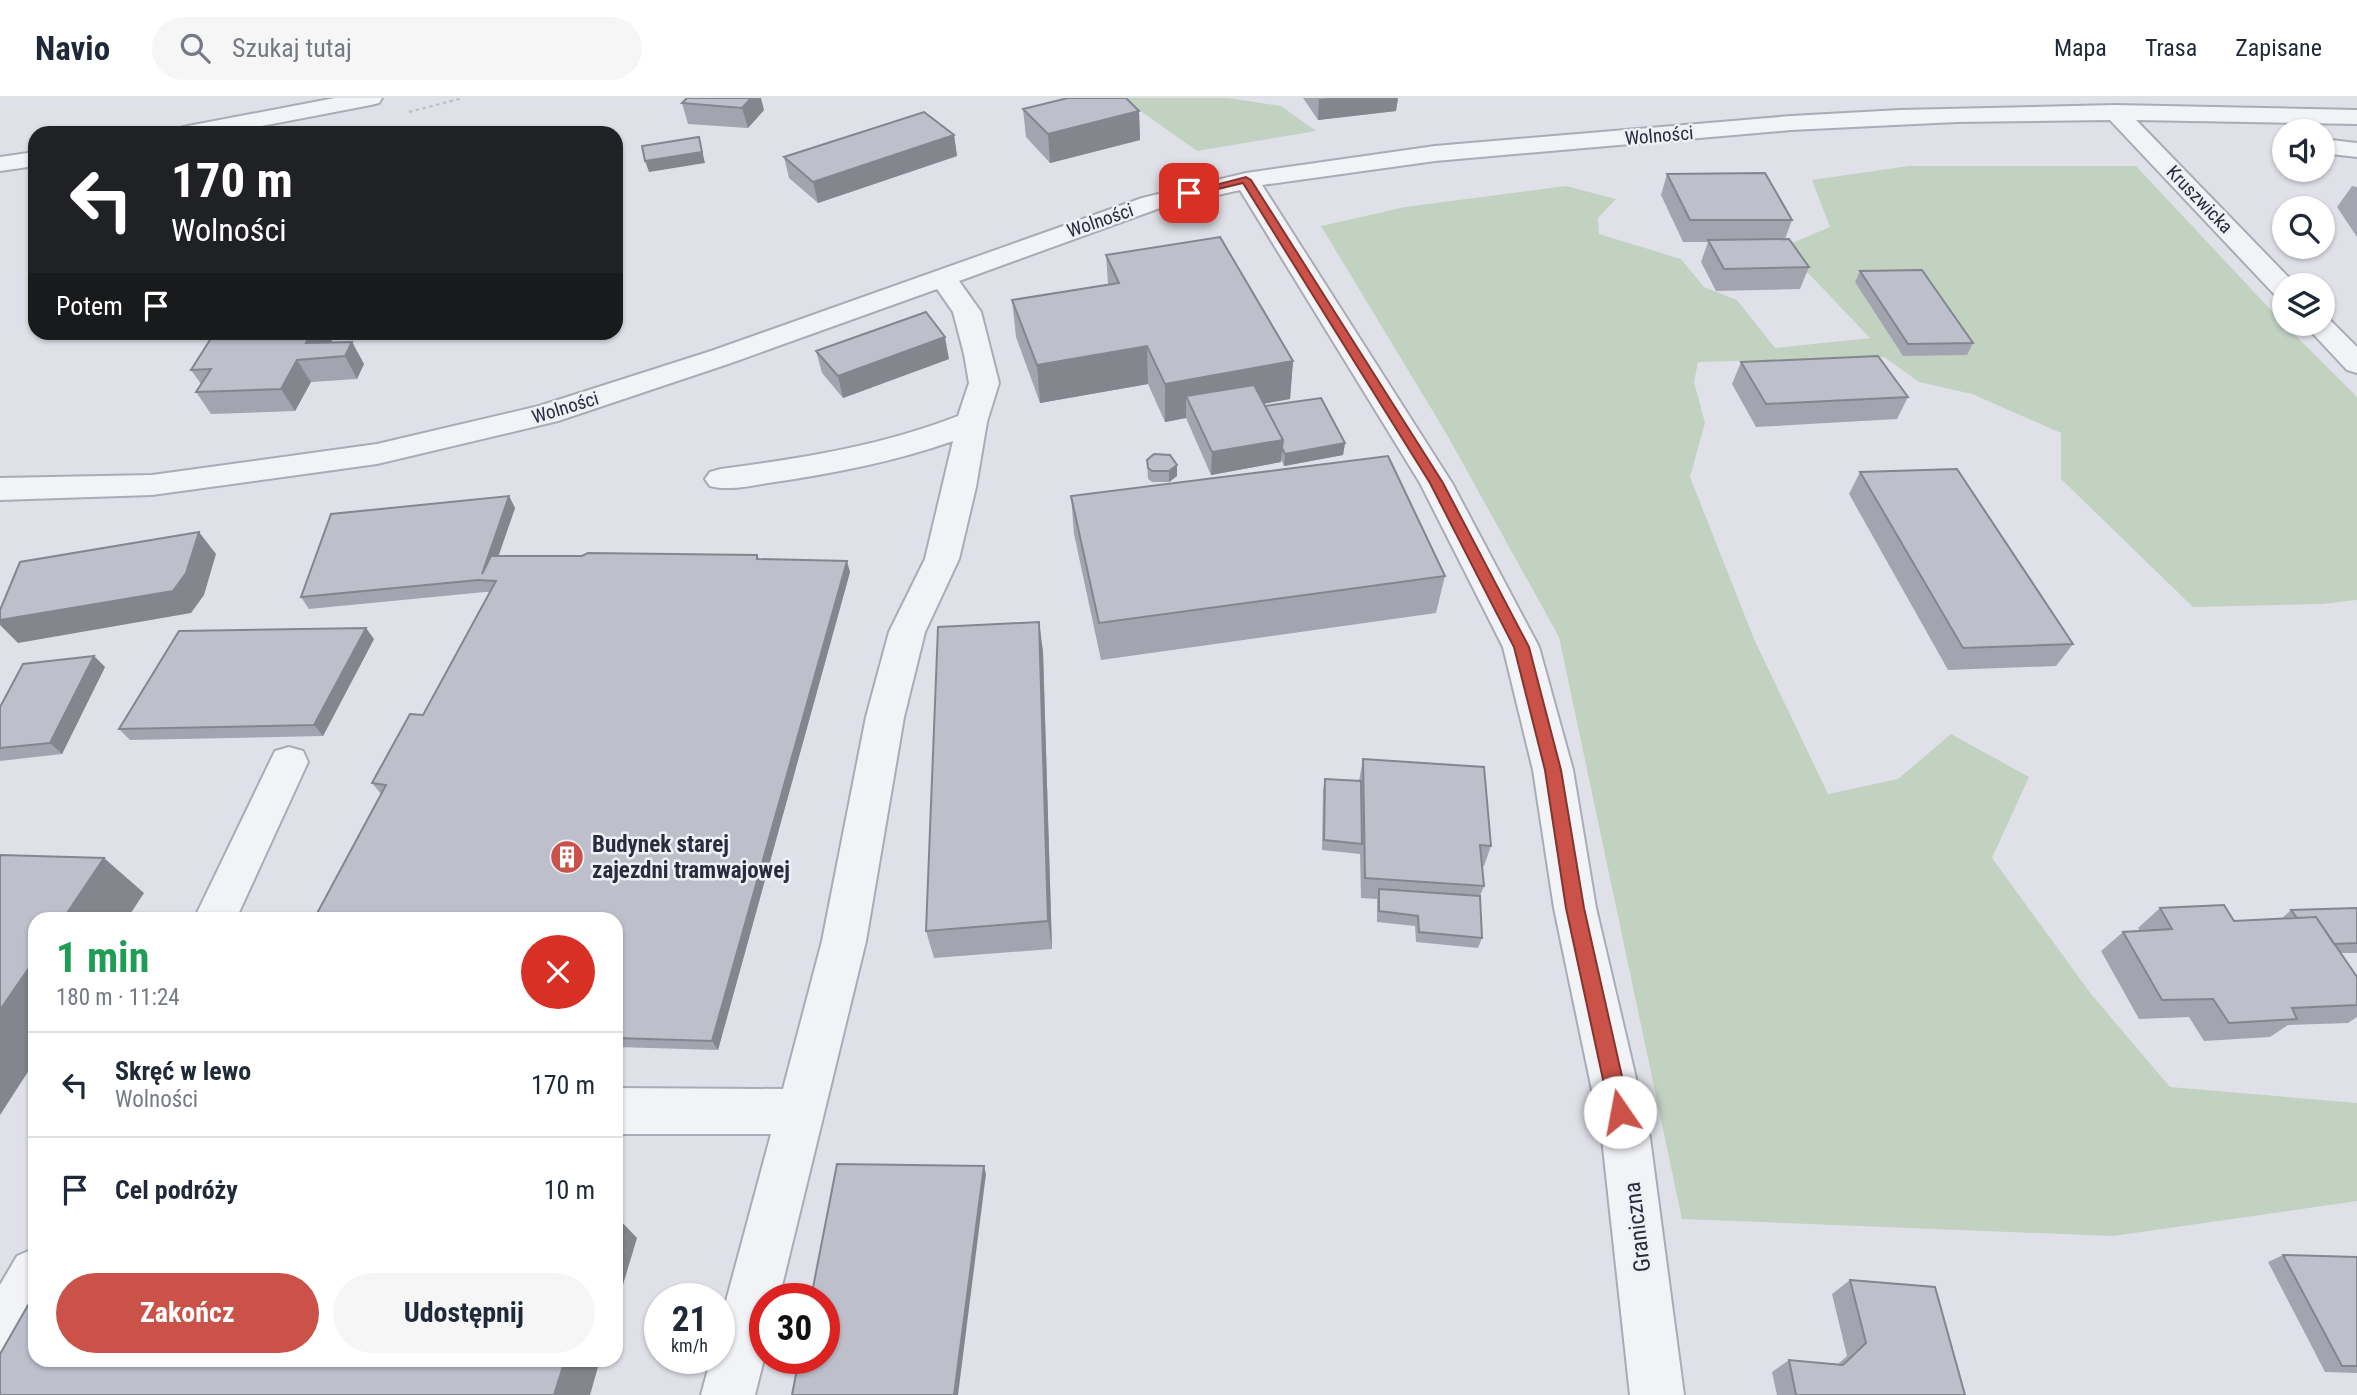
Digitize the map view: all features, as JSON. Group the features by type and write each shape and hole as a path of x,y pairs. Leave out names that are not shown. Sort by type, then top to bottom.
{"street":[{"path":"225,126 372,98"},
{"name":"Wolności","path":"0,489 152,485 377,454 547,414 721,357 1151,203 1246,180 1420,154 1896,117 2130,107 2357,117"},
{"name":"Kruszwicka","path":"2130,107 2272,274"},
{"path":"2198,111 2272,134"},
{"path":"2335,147 2357,150"},
{"path":"0,164 28,160"},
{"name":"Graniczna","path":"1246,180 1436,483 1521,647 1553,770 1575,908 1626,1138 1657,1395"},
{"path":"728,1395 844,941 885,717 907,632 942,559 960,487 972,422 984,383 967,313 942,276"},
{"path":"2330,336 2357,364"},
{"path":"720,479 888,453 930,440 972,422"},
{"path":"218,912 289,762"},
{"path":"623,1111 801,1112"},
{"path":"0,1336 28,1286"}],"green space":[{"path":"1122,98 1228,98 1281,106 1316,131 1197,151"},
{"path":"1909,166 2136,166 2272,311 2272,336 2296,336 2357,397 2357,600 2322,604 2193,607 2061,479 2061,433 1972,394 1919,382 1884,357 1698,362 1694,382 1705,423 1690,477 1754,639 1828,794 1898,779 1951,734 2029,777 1992,858 2091,994 2170,1087 2357,1103 2357,1201 2113,1236 1682,1219 1559,637 1446,433 1321,226 1405,207 1566,186 1616,199 1598,218 1599,234 1681,259 1704,287 1737,300 1775,348 1870,338 1810,275 1778,249 1830,227 1812,180"}],"building":[{"path":"687,98 751,98 742,108 682,103"},
{"path":"1068,98 1126,98 1139,111 1048,134 1023,109"},
{"path":"924,112 954,135 813,182 784,157"},
{"path":"699,137 702,152 645,161 642,146"},
{"path":"1765,173 1792,220 1690,220 1667,174"},
{"path":"1220,237 1293,361 1165,384 1147,346 1037,365 1012,300 1119,283 1106,255"},
{"path":"1789,239 1809,267 1724,269 1708,240"},
{"path":"1922,270 1973,343 1908,344 1860,271"},
{"path":"926,312 945,337 838,376 816,351"},
{"path":"210,340 352,342 345,356 297,360 281,389 196,392 211,369 191,370"},
{"path":"1878,356 1908,397 1766,404 1741,362"},
{"path":"1254,385 1283,440 1212,452 1186,396"},
{"path":"1321,398 1345,443 1285,454 1282,448 1283,440 1265,406"},
{"path":"1154,454 1170,455 1177,465 1169,471 1152,471 1148,468 1147,460"},
{"path":"1388,456 1445,576 1099,623 1071,496"},
{"path":"1957,469 2073,644 1963,648 1860,472"},
{"name":"Budynek starej zajezdni tramwajowej","path":"509,496 482,574 491,556 582,556 588,553 757,555 757,559 847,561 712,1041 623,1038 623,912 318,912 386,785 372,783 410,714 423,715 496,581 478,580 301,597 331,514"},
{"path":"199,532 186,573 173,591 0,620 0,610 20,562"},
{"path":"1039,622 1048,921 926,931 938,627"},
{"path":"366,628 314,725 119,729 179,631"},
{"path":"94,656 50,743 0,748 0,707 23,664"},
{"path":"1363,759 1484,767 1491,846 1480,845 1484,886 1365,878"},
{"path":"1325,779 1361,781 1362,844 1324,840"},
{"path":"0,855 104,858 68,912 28,912 28,969 0,1010"},
{"path":"1379,889 1480,896 1482,938 1419,932 1418,916 1379,911"},
{"path":"2224,905 2234,921 2316,917 2357,977 2357,1005 2292,1008 2297,1019 2229,1023 2213,999 2162,1000 2123,932 2172,929 2160,908"},
{"path":"2357,908 2357,943 2334,944 2316,917 2297,918 2291,910"},
{"path":"837,1164 984,1166 954,1395 792,1395 796,1374 840,1374 840,1283 814,1283"},
{"path":"2283,1255 2357,1257 2357,1366 2342,1366"},
{"path":"1850,1280 1935,1287 1965,1395 1796,1395 1789,1360 1843,1365 1866,1343"},
{"path":"28,1305 28,1367 563,1367 554,1395 0,1395 0,1354"}],"place":[{"name":"Budynek starej zajezdni tramwajowej","path":"567,857"}],"route":[{"path":"1189,193 1246,180 1436,483 1521,647 1553,770 1575,908 1620,1112"}]}
